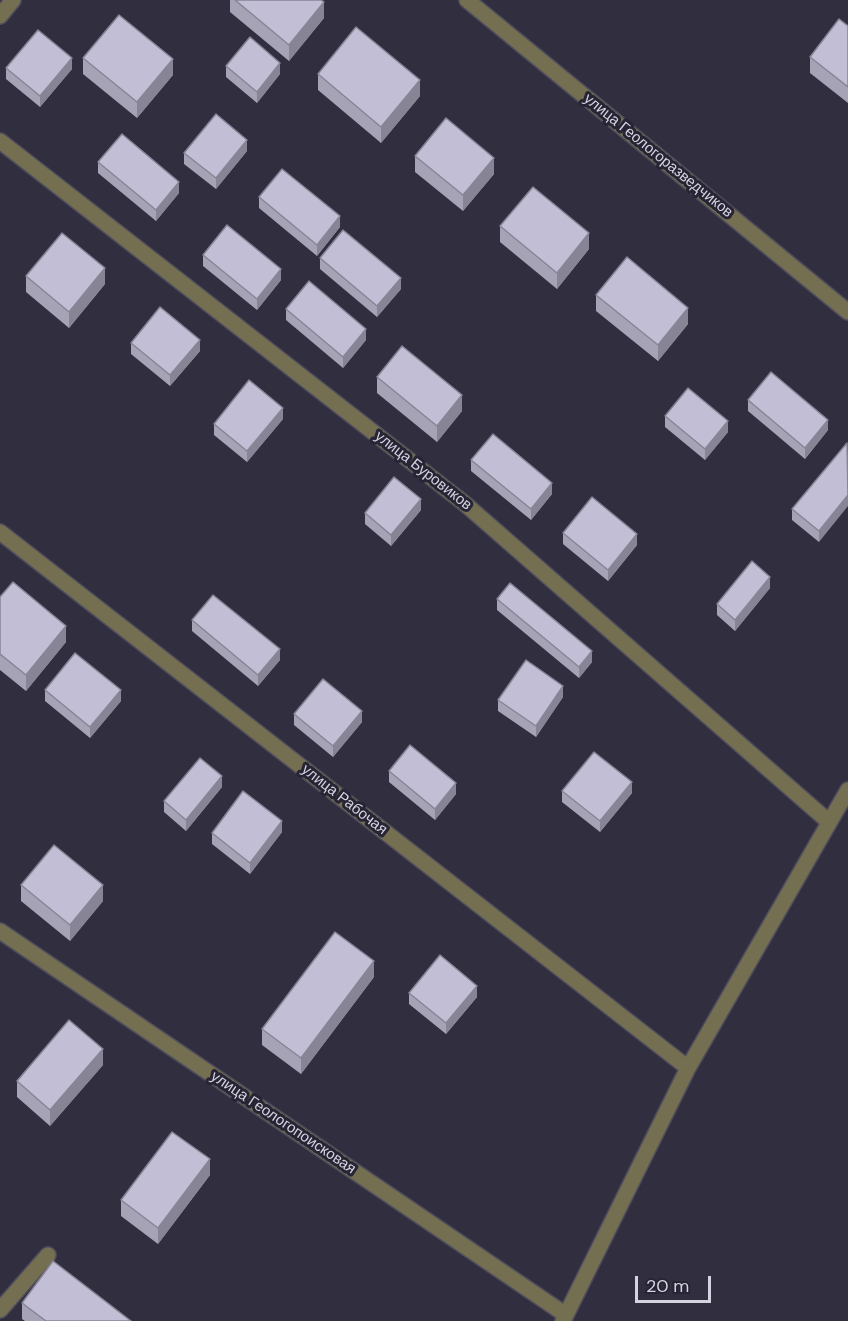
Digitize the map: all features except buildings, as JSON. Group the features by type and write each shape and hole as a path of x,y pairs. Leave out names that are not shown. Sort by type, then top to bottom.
{"street":[{"path":"0,16 13,0"},
{"name":"улица Геологоразведчиков","path":"467,0 848,312"},
{"name":"улица Буровиков","path":"0,141 464,503 829,822"},
{"name":"улица Рабочая","path":"0,532 688,1068"},
{"path":"564,1318 688,1068 848,790"},
{"name":"улица Геологопоисковая","path":"0,931 564,1318"},
{"path":"0,1310 48,1255"}]}
